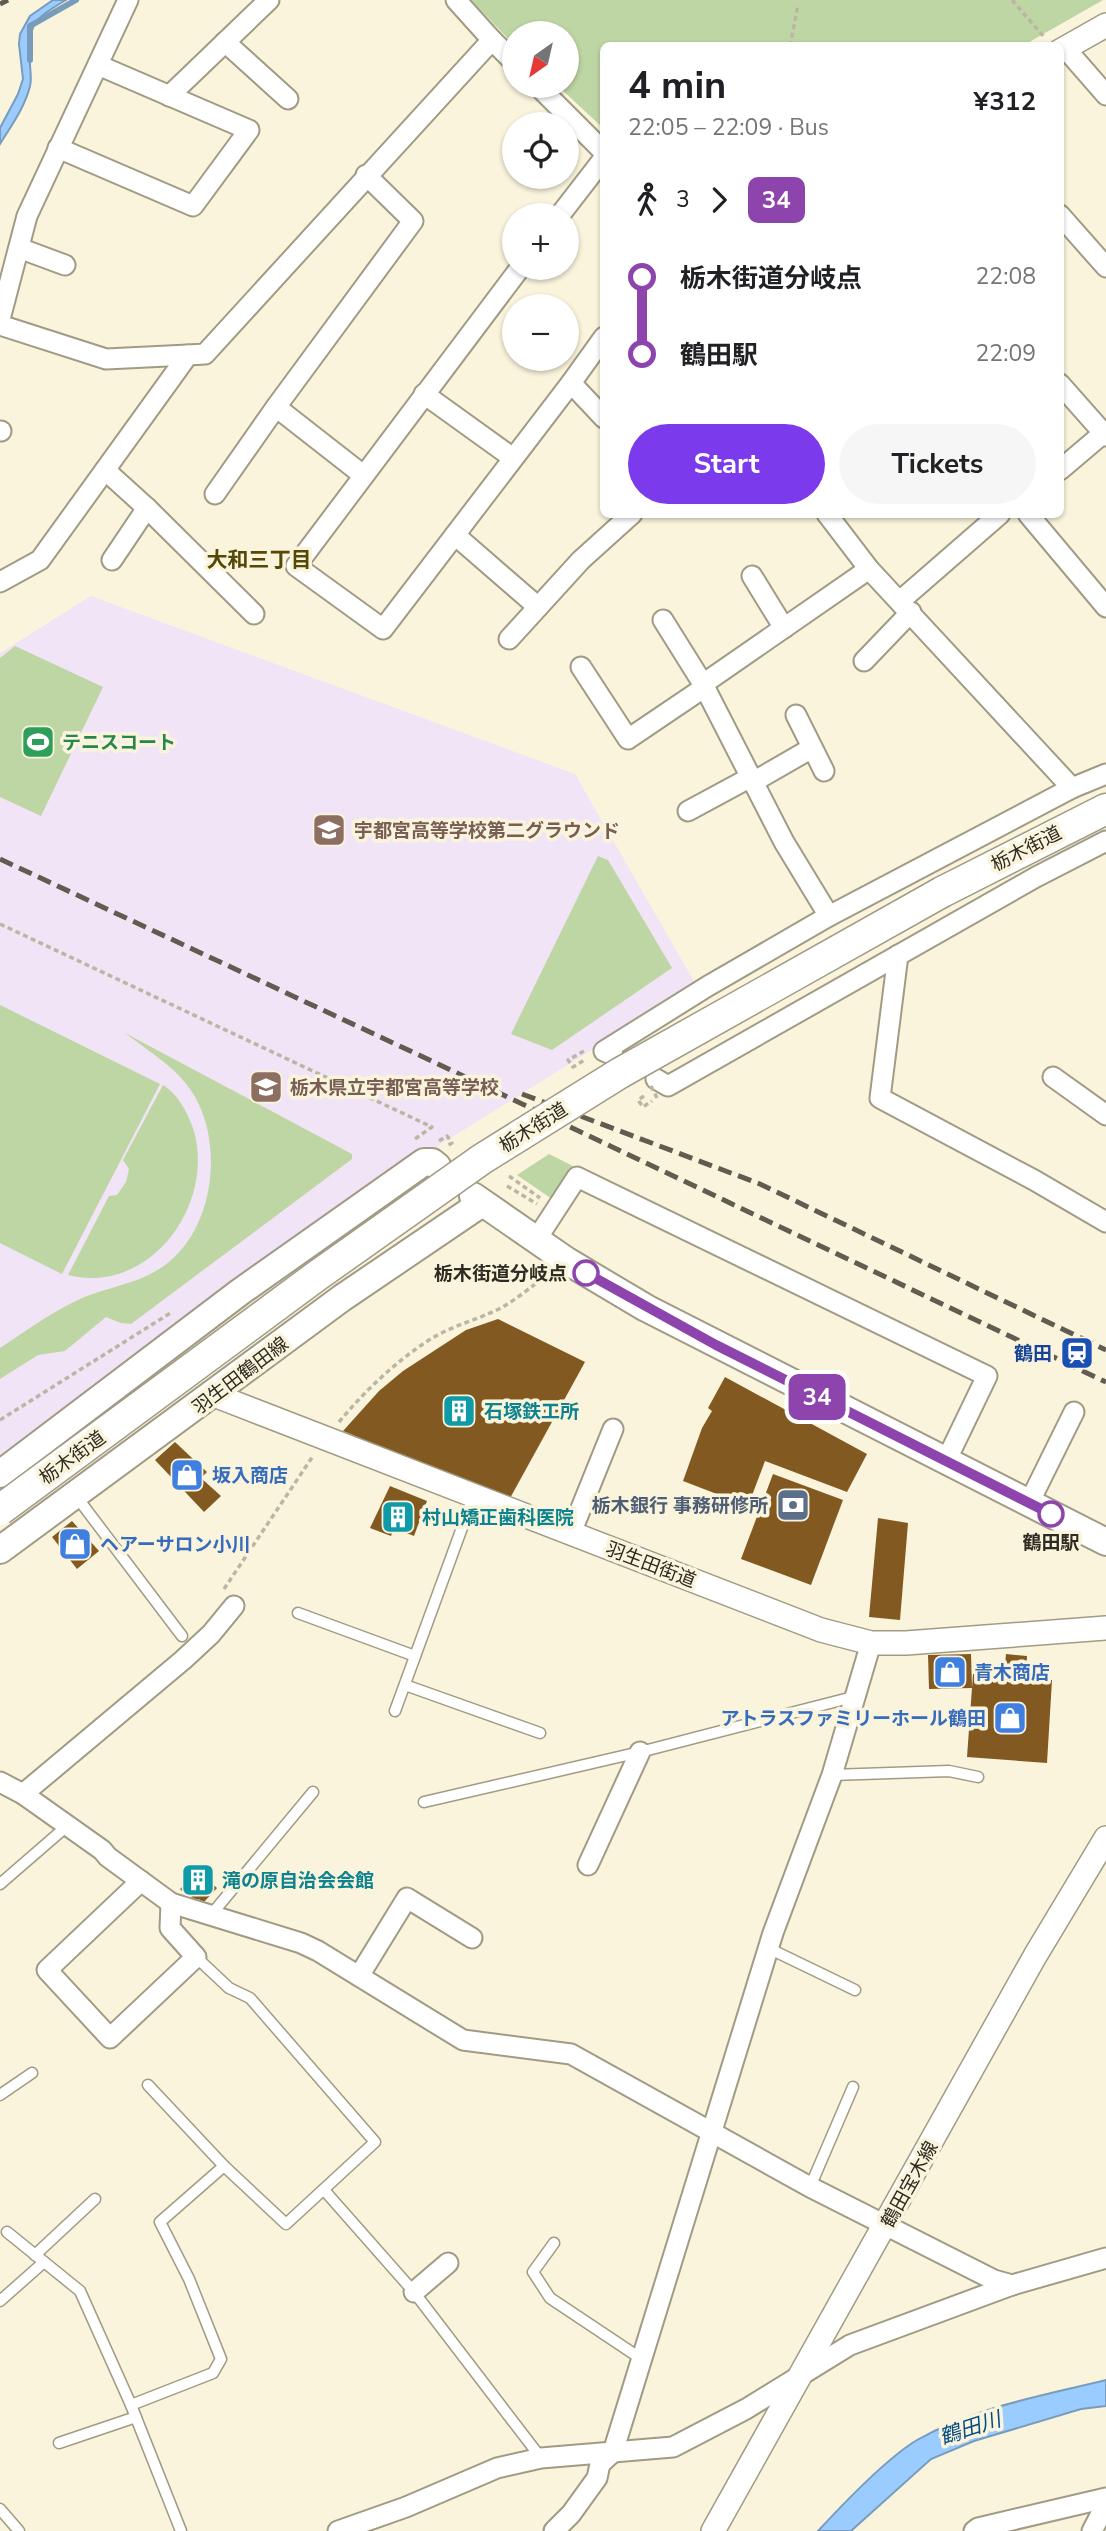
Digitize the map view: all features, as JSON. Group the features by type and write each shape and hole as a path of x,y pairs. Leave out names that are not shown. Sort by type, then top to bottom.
{"main road":[{"name":"栃木街道","path":"0,1510 318,1275 482,1159 620,1073 942,892 1106,809"},
{"path":"0,1474 331,1227 424,1162 432,1162 437,1166"},
{"name":"羽生田鶴田線","path":"0,1550 477,1199 567,1261 646,1308 1106,1542"}],"street":[{"path":"0,319 27,216 128,0"},
{"path":"169,96 269,0"},
{"path":"456,0 502,50"},
{"path":"1064,46 1106,25"},
{"path":"0,325 106,359 205,354 492,40"},
{"path":"225,42 288,99"},
{"path":"1064,53 1106,95"},
{"path":"58,148 193,206 249,130 98,65"},
{"path":"550,98 600,148"},
{"path":"569,203 600,163"},
{"path":"215,494 413,221 366,175"},
{"path":"1064,220 1106,267"},
{"path":"19,248 65,265"},
{"path":"511,280 296,566 383,629 600,343"},
{"path":"0,582 40,559 188,355"},
{"path":"571,383 600,414"},
{"path":"1064,388 1105,433 1064,467"},
{"path":"424,394 513,458"},
{"path":"276,407 363,475"},
{"path":"104,470 147,508 254,614"},
{"path":"112,560 147,508"},
{"path":"509,639 581,560 628,518"},
{"path":"830,518 869,569 1072,788"},
{"path":"864,661 906,607 996,518"},
{"path":"1031,518 1106,607"},
{"path":"455,535 538,607"},
{"path":"581,667 628,739 869,569"},
{"path":"752,576 784,628"},
{"path":"663,620 704,685 784,842 829,916"},
{"path":"796,715 824,771"},
{"path":"688,811 812,748"},
{"path":"613,1055 604,1051 708,986 829,916 1072,788 1106,774"},
{"path":"653,1089 668,1086 1036,877 1106,841"},
{"path":"898,955 880,1098 1034,1180 1106,1222"},
{"path":"1053,1077 1106,1115"},
{"path":"536,1240 577,1177 987,1376 946,1461"},
{"name":"羽生田街道","path":"214,1395 821,1630 871,1643 906,1643 1106,1628"},
{"path":"1029,1503 1074,1412"},
{"path":"571,1533 613,1429"},
{"path":"23,1794 183,1660 211,1634 234,1606"},
{"path":"554,2531 571,2514 597,2478 600,2464 613,2452 768,1948 832,1775 871,1643"},
{"path":"588,1865 640,1752"},
{"path":"0,1782 23,1794 171,1903 301,1943 463,2040 571,2054 810,2188 994,2280 1012,2286"},
{"name":"鶴田宝木線","path":"713,2531 1035,1956 1106,1838"},
{"path":"141,1881 47,1970 110,2038 196,1957 170,1928 171,1903"},
{"path":"359,1976 407,1898 472,1938"},
{"path":"338,2531 406,2507 496,2469 541,2458 673,2447 746,2409 850,2345 1012,2286 1106,2258"},
{"path":"414,2292 448,2263"},
{"path":"974,2531 1106,2498"},
{"path":"1092,2531 1106,2504"}],"lane":[{"path":"75,1496 182,1636"},
{"path":"395,1711 474,1496"},
{"path":"298,1613 415,1656"},
{"path":"405,1685 540,1734"},
{"path":"424,1802 640,1752 853,1697"},
{"path":"832,1775 949,1771 978,1777"},
{"path":"211,1915 313,1792"},
{"path":"0,1884 67,1826"},
{"path":"768,1948 855,1990"},
{"path":"149,2085 224,2166 286,2224 375,2142 250,1997 229,1988 196,1957"},
{"path":"0,2095 32,2073"},
{"path":"810,2188 853,2087"},
{"path":"131,2405 214,2373 221,2358 189,2279 160,2222 224,2166"},
{"path":"324,2190 414,2292 541,2458"},
{"path":"0,2301 95,2199"},
{"path":"7,2232 80,2291 131,2405 181,2531"},
{"path":"554,2243 533,2272 550,2298 640,2358"},
{"path":"58,2443 136,2417"},
{"path":"0,2509 19,2531"}],"path":[{"path":"1012,0 1053,42"},
{"path":"791,42 797,5"},
{"path":"0,924 432,1127"},
{"path":"507,1186 536,1205 541,1198 509,1176"},
{"path":"332,1429 359,1398 397,1363 427,1341 458,1324 499,1309 552,1271"}],"shaded area":[{"name":"栃木県立宇都宮高等学校","path":"91,596 575,774 696,985 369,1189 0,1466 0,653"}],"green space":[{"path":"471,0 1103,0 1029,42 600,42 600,125 571,98 579,98 579,21 502,21 502,32"},
{"name":"テニスコート","path":"15,646 103,687 41,816 0,797 0,658"},
{"path":"598,856 608,860 672,968 552,1050 511,1034"},
{"path":"0,1005 160,1084 62,1274 0,1243"},
{"path":"125,1033 352,1154 352,1159 131,1324 106,1317 65,1351 38,1355 0,1379 0,1348 71,1303 160,1269 185,1245 206,1203 211,1154 201,1109 190,1089 176,1073"},
{"path":"163,1085 181,1104 193,1128 198,1157 195,1186 186,1213 170,1238 150,1257 125,1271 98,1278 68,1275 109,1196 117,1195 126,1182 129,1169 123,1160"},
{"path":"549,1154 575,1167 552,1199 517,1175"}],"water":[{"path":"53,0 66,0 45,13 34,24 30,40 31,78 28,94 0,144 0,128 23,79 20,34 30,16"},
{"name":"鶴田川","path":"1106,2380 1106,2406 1081,2409 974,2441 931,2459 851,2531 818,2531 879,2470 917,2440 985,2411"}],"building":[{"name":"石塚鉄工所","path":"498,1319 585,1362 509,1500 343,1431 379,1391 403,1371 466,1330"},
{"path":"725,1377 867,1454 847,1492 765,1461 748,1506 683,1481 702,1428 712,1411 708,1408"},
{"name":"坂入商店","path":"175,1442 207,1472 201,1478 221,1496 204,1512 155,1460"},
{"path":"773,1474 843,1500 811,1585 741,1559"},
{"name":"村山矯正歯科医院","path":"390,1486 427,1501 414,1536 394,1528 391,1536 370,1528"},
{"path":"878,1518 908,1523 900,1620 869,1617"},
{"name":"ヘアーサロン小川","path":"72,1521 99,1551 77,1569 52,1537"},
{"name":"青木商店","path":"971,1654 972,1688 929,1689 928,1655"},
{"name":"アトラスファミリーホール鶴田","path":"1006,1654 1027,1656 1026,1678 1052,1680 1047,1763 967,1757 973,1674 1004,1676"},
{"name":"滝の原自治会会館","path":"198,1871 217,1888 203,1903 199,1899 196,1901 189,1894 187,1896 180,1889"}],"waterway":[{"path":"30,60 30,26 76,0"}],"railway":[{"path":"0,4 8,0"},
{"path":"0,859 1106,1382"},
{"path":"522,1094 760,1184 1106,1350"}],"bus line":[{"name":"34","path":"586,1273 716,1345 1051,1514"}],"place":[{"name":"テニスコート","path":"38,742"},
{"name":"宇都宮高等学校第二グラウンド","path":"329,830"},
{"name":"栃木県立宇都宮高等学校","path":"266,1087"},
{"name":"栃木街道分岐点","path":"586,1273"},
{"name":"鶴田","path":"1077,1353"},
{"name":"石塚鉄工所","path":"459,1411"},
{"name":"坂入商店","path":"187,1475"},
{"name":"栃木銀行 事務研修所","path":"793,1505"},
{"name":"鶴田駅","path":"1051,1514"},
{"name":"村山矯正歯科医院","path":"398,1517"},
{"name":"ヘアーサロン小川","path":"75,1544"},
{"name":"青木商店","path":"950,1672"},
{"name":"アトラスファミリーホール鶴田","path":"1010,1718"},
{"name":"滝の原自治会会館","path":"198,1880"}],"district":[{"name":"大和三丁目","path":"259,560"}]}
